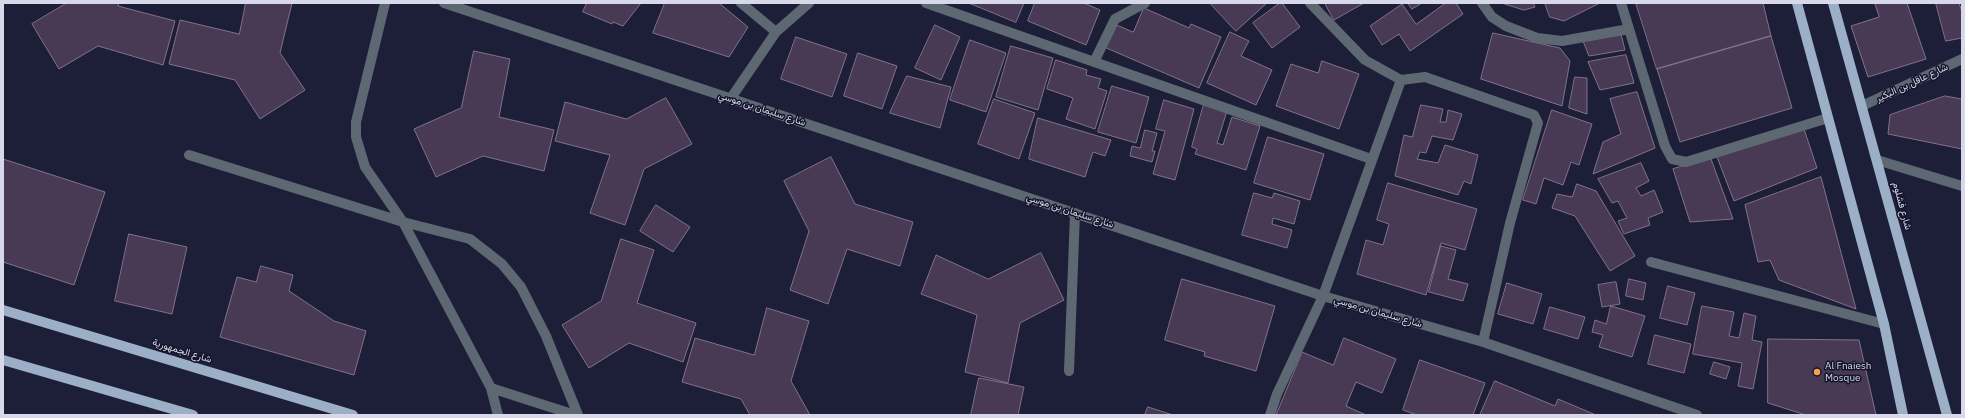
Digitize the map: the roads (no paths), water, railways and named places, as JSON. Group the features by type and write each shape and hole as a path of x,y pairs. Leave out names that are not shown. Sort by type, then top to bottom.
{"main road":[{"path":"1797,3 1884,324 1902,415"},
{"name":"شارع فشلوم","path":"1833,3 1947,415"},
{"name":"شارع الجمهورية","path":"3,310 353,415"},
{"path":"3,360 193,415"}],"street":[{"path":"385,3 356,122 356,137 365,167 403,222 491,388 498,415"},
{"name":"شارع سليمان بن موسي","path":"444,3 1323,296 1483,342 1697,415"},
{"path":"741,3 776,32"},
{"path":"731,98 776,32 809,3"},
{"path":"926,3 1371,159"},
{"path":"1094,62 1115,19 1146,3"},
{"path":"1310,3 1365,60 1401,80 1425,77 1534,115 1538,123 1510,223 1483,342"},
{"path":"1482,3 1492,17 1506,26 1537,38 1562,41 1629,29"},
{"path":"1621,3 1665,146 1672,158 1686,162 1828,118"},
{"name":"شارع عاقل بن البكير","path":"1862,106 1962,59"},
{"path":"1270,415 1276,394 1323,296 1371,159 1401,80"},
{"path":"189,155 403,222 470,239 502,264 521,287 546,336 578,415"},
{"path":"1877,160 1962,186"},
{"path":"1069,372 1076,213"},
{"path":"1651,262 1884,324"},
{"path":"491,388 575,415"}],"place":[{"name":"Al Fnaiesh Mosque","path":"1817,372"}]}
